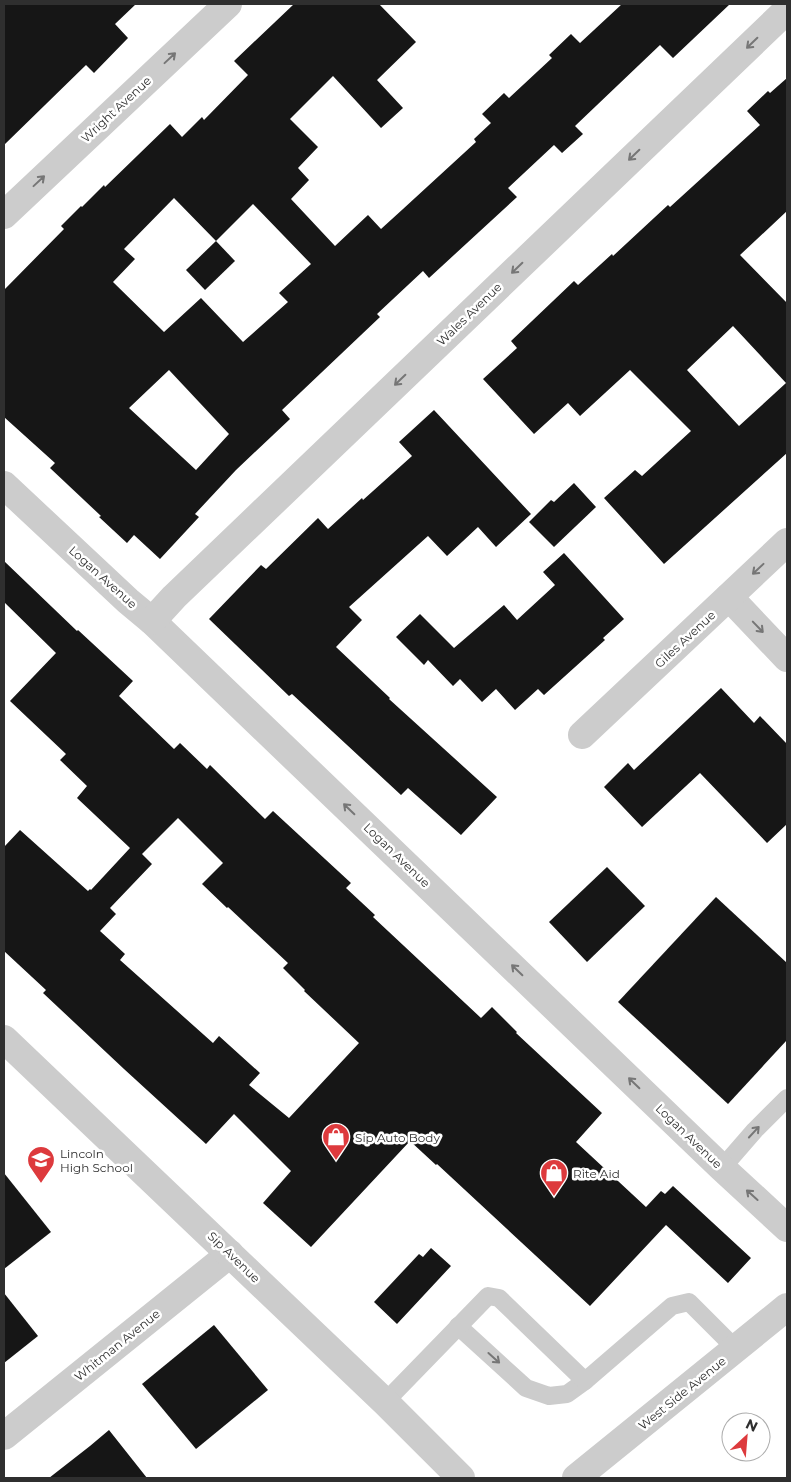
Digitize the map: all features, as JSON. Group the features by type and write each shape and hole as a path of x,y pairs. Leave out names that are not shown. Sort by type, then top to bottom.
{"street":[{"name":"Wright Avenue","path":"4,215 228,4"},
{"name":"Wales Avenue","path":"152,621 174,597 787,10"},
{"name":"Logan Avenue","path":"4,485 121,595 152,621 722,1168 784,1219"},
{"name":"Giles Avenue","path":"582,735 787,542"},
{"path":"729,597 787,658"},
{"name":"Sip Avenue","path":"4,1039 385,1402 461,1478"},
{"name":"Whitman Avenue","path":"4,1436 230,1254"},
{"name":"West Side Avenue","path":"576,1478 787,1307"}],"lane":[{"path":"722,1168 755,1130 787,1098"},
{"path":"385,1402 488,1296 499,1298 585,1381"},
{"path":"458,1326 526,1388 548,1396 567,1394 585,1381 672,1306 689,1302 736,1349"}],"building":[{"path":"4,4 136,4 115,24 128,38 94,73 86,65 4,145"},
{"path":"294,4 379,4 416,42 377,80 403,108 381,128 333,76 290,119 318,147 298,168 309,180 291,199 335,246 368,215 381,229 476,142 474,139 491,123 482,114 504,93 509,98 552,58 549,55 571,34 580,43 622,4 730,4 673,58 660,45 575,126 583,134 562,153 554,145 508,188 517,197 429,278 423,271 377,314 380,317 282,410 290,419 236,470 195,514 199,517 160,559 134,535 127,543 50,468 55,463 4,417 4,290 64,229 61,226 81,206 104,185 105,187 170,124 182,137 202,117 204,120 248,75 234,61","holes":["174,198 216,241 253,204 311,264 279,293 288,302 243,342 201,298 164,332 113,282 135,259 124,249","169,370 229,434 196,470 129,408"]},
{"path":"787,78 787,211 740,255 787,303 787,453 664,564 604,498 635,470 642,476 691,431 630,370 580,416 568,403 534,434 483,379 517,348 511,341 574,281 578,285 612,254 613,256 760,125 747,111 768,91 770,93","holes":["733,326 786,383 739,426 687,370"]},
{"path":"216,241 235,261 205,290 186,270"},
{"path":"434,410 531,514 496,547 478,527 447,556 428,536 349,607 362,620 336,647 389,699 497,797 461,835 408,788 401,795 292,694 289,696 209,619 261,565 266,569 318,518 328,529 412,456 399,442"},
{"path":"574,483 596,507 554,547 529,522 551,500 554,502"},
{"path":"564,553 624,619 603,638 605,640 544,695 538,689 515,710 496,689 482,702 460,679 453,686 428,660 424,665 396,637 420,614 454,648 504,605 517,620 555,585 543,572"},
{"path":"4,561 77,631 133,681 119,696 174,749 180,743 207,769 210,765 265,819 273,811 351,883 346,888 375,915 373,917 481,1018 492,1007 516,1033 602,1113 576,1142 646,1207 661,1191 665,1194 673,1186 751,1258 728,1283 666,1225 590,1306 410,1141 311,1247 263,1203 291,1171 234,1114 206,1144 43,993 46,990 4,951 4,847 20,830 88,891 130,848 77,798 87,786 60,760 66,754 10,701 56,653 4,602","holes":["178,818 223,863 202,884 288,963 283,968 304,991 359,1043 289,1118 249,1085 260,1073 219,1036 213,1043 120,960 125,954 100,931 116,914 110,908 152,864 142,854"]},
{"path":"721,688 754,723 760,716 787,744 787,824 767,843 700,773 642,827 604,787 628,763 634,770"},
{"path":"607,867 645,906 587,962 549,922"},
{"path":"716,897 787,963 787,1040 728,1104 618,1002"},
{"path":"4,1173 51,1232 4,1269"},
{"path":"431,1248 451,1266 397,1324 374,1302 419,1254 423,1257"},
{"path":"4,1293 38,1336 4,1363"},
{"path":"214,1325 268,1390 196,1449 142,1384"},
{"path":"109,1430 147,1478 49,1478 90,1446"}],"place":[{"name":"Sip Auto Body","path":"336,1161"},
{"name":"Lincoln High School","path":"41,1184"},
{"name":"Rite Aid","path":"554,1197"}]}
